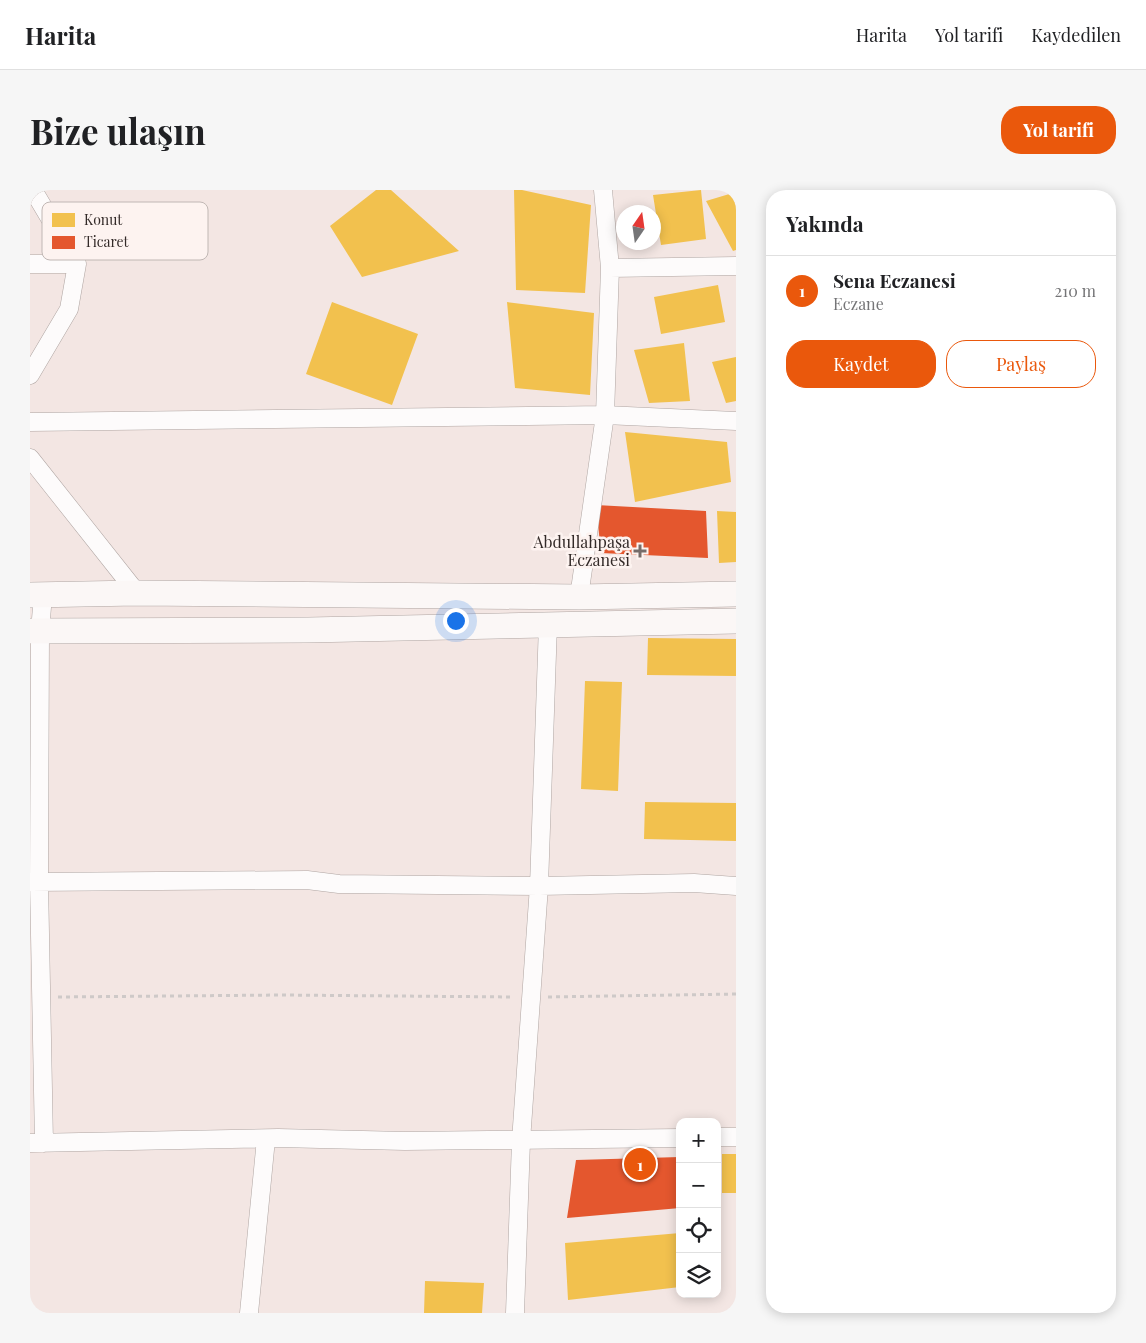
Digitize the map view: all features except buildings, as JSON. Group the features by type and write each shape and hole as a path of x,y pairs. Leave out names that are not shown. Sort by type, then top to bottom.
{"main road":[{"path":"36,595 138,593 579,597 736,594"},
{"path":"35,631 308,630 548,624 736,622"}],"street":[{"path":"33,190 42,205"},
{"path":"579,597 605,415 610,268 603,190"},
{"path":"30,375 69,309 77,264 75,260"},
{"path":"30,264 77,264"},
{"path":"610,268 736,266"},
{"path":"30,422 605,415 736,421"},
{"path":"30,458 138,593"},
{"path":"36,595 35,882 42,997 37,1143 278,1138 405,1141 676,1138"},
{"path":"515,1313 521,1140 539,886 548,624"},
{"path":"35,882 307,880 339,884 539,886 694,883 736,886"},
{"path":"721,1137 736,1137"},
{"path":"249,1313 266,1139"}],"path":[{"path":"42,997 290,995 531,997 736,994"}],"place":[{"name":"Abdullahpaşa Eczanesi","path":"640,551"},
{"name":"Sena Eczanesi","path":"640,1164"}]}
